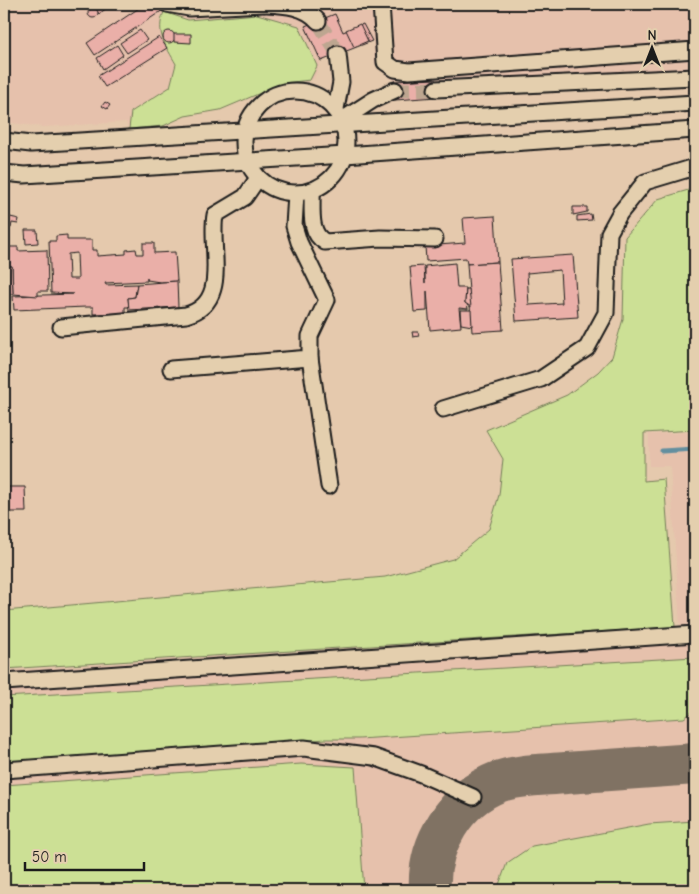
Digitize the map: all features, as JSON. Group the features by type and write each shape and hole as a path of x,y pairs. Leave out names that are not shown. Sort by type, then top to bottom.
{"street":[{"path":"167,4 189,8 265,4 286,5 313,15 318,21"},
{"path":"381,4 386,62 395,69 409,71 695,50"},
{"path":"338,54 341,82 341,118 347,140 346,155 339,170 327,183 312,191 296,194 275,189 258,178 247,161 244,140 245,130 253,113 266,99 284,92 303,91 321,97 341,118"},
{"path":"436,89 695,77"},
{"path":"341,118 395,90"},
{"path":"4,141 31,144 245,130 341,118 695,103"},
{"path":"4,173 24,175 346,155 695,130"},
{"path":"443,409 541,379 587,348 606,313 609,233 620,213 645,182 695,167"},
{"path":"61,327 186,315 198,312 210,298 216,280 213,228 215,215 245,197 258,178"},
{"path":"312,191 313,226 316,235 326,242 380,238 435,239"},
{"path":"296,194 294,226 299,242 327,300 310,336 310,358 329,486"},
{"path":"171,368 310,358"},
{"path":"4,682 695,634"},
{"path":"4,770 304,748 374,757 421,774 473,797"}],"shaded area":[{"path":"4,4 695,4 695,85 515,92 395,100 394,81 375,64 373,40 321,61 314,79 285,81 212,111 186,116 164,125 128,128 126,122 43,127 4,122"},
{"path":"695,432 695,890 4,890 4,671 680,626 670,466 649,466 649,434"}],"green space":[{"path":"164,12 188,20 257,14 299,26 317,66 310,80 284,83 220,110 185,116 163,126 129,129 131,112 170,87 176,64 165,45 161,33"},
{"path":"695,188 695,430 644,433 644,481 664,479 675,627 4,669 4,611 385,577 453,559 489,529 499,495 503,459 486,430 567,395 598,372 612,357 623,319 625,237 658,199"},
{"path":"695,657 695,710 684,718 359,739 326,739 4,763 4,697"},
{"path":"301,764 355,767 364,890 4,890 4,785"},
{"path":"695,821 695,890 497,890 507,863 532,846 649,824"}],"building":[{"path":"99,4 106,4 108,7 99,14 94,7"},
{"path":"145,4 159,4 163,10 95,55 87,43"},
{"path":"91,8 95,8 98,13 97,17 91,18 88,15 88,11"},
{"path":"335,14 343,32 363,24 372,41 321,61 305,26"},
{"path":"360,24 368,41 354,47 346,30"},
{"path":"140,30 147,40 127,53 120,43"},
{"path":"167,31 171,31 175,37 171,43 167,43 163,39 163,35"},
{"path":"174,34 191,34 191,43 174,42"},
{"path":"159,37 167,48 105,87 98,76"},
{"path":"117,45 123,55 103,69 97,58"},
{"path":"435,79 437,97 395,100 394,81"},
{"path":"105,102 110,105 107,109 102,106"},
{"path":"573,207 587,207 587,212 573,215"},
{"path":"591,214 592,220 577,221 577,216"},
{"path":"6,216 19,219 18,224 12,223 11,228 4,227"},
{"path":"495,216 498,262 467,264 466,258 426,261 425,246 465,243 463,218"},
{"path":"299,222 305,222 306,232 299,232"},
{"path":"25,230 37,230 38,243 26,244"},
{"path":"67,235 67,240 92,240 92,250 97,250 97,256 126,254 126,250 136,249 137,254 143,254 143,243 154,243 154,253 175,252 177,281 160,282 147,280 105,283 106,285 137,284 135,297 128,298 129,307 125,307 125,313 93,314 93,307 14,310 13,296 73,294 51,293 49,241 56,241 56,236","holes":["77,253 78,279 69,279 68,254"]},
{"path":"4,247 18,247 18,251 47,250 48,291 38,291 38,296 13,294 12,266 4,266"},
{"path":"573,255 578,317 516,321 511,259","holes":["560,270 562,303 529,305 527,273"]},
{"path":"498,262 503,330 472,332 467,264"},
{"path":"455,263 457,288 466,288 465,303 467,303 468,309 459,308 461,327 430,330 427,291 427,311 414,312 410,267 424,266 425,283 425,266"},
{"path":"5,266 12,266 13,294 6,294"},
{"path":"177,281 178,307 129,310 128,298 135,297 137,284"},
{"path":"466,289 469,289 471,307 465,303"},
{"path":"460,310 471,310 472,326 461,324"},
{"path":"412,332 418,332 419,336 413,337"},
{"path":"8,487 25,487 26,512 9,512"}],"waterway":[{"path":"662,451 695,449"},
{"path":"634,890 695,886"}],"taxiway":[{"path":"430,890 433,856 439,840 457,811 483,789 506,779 532,775 695,764"}],"tunnel":[{"path":"318,21 338,54"},
{"path":"395,90 436,89"}]}
